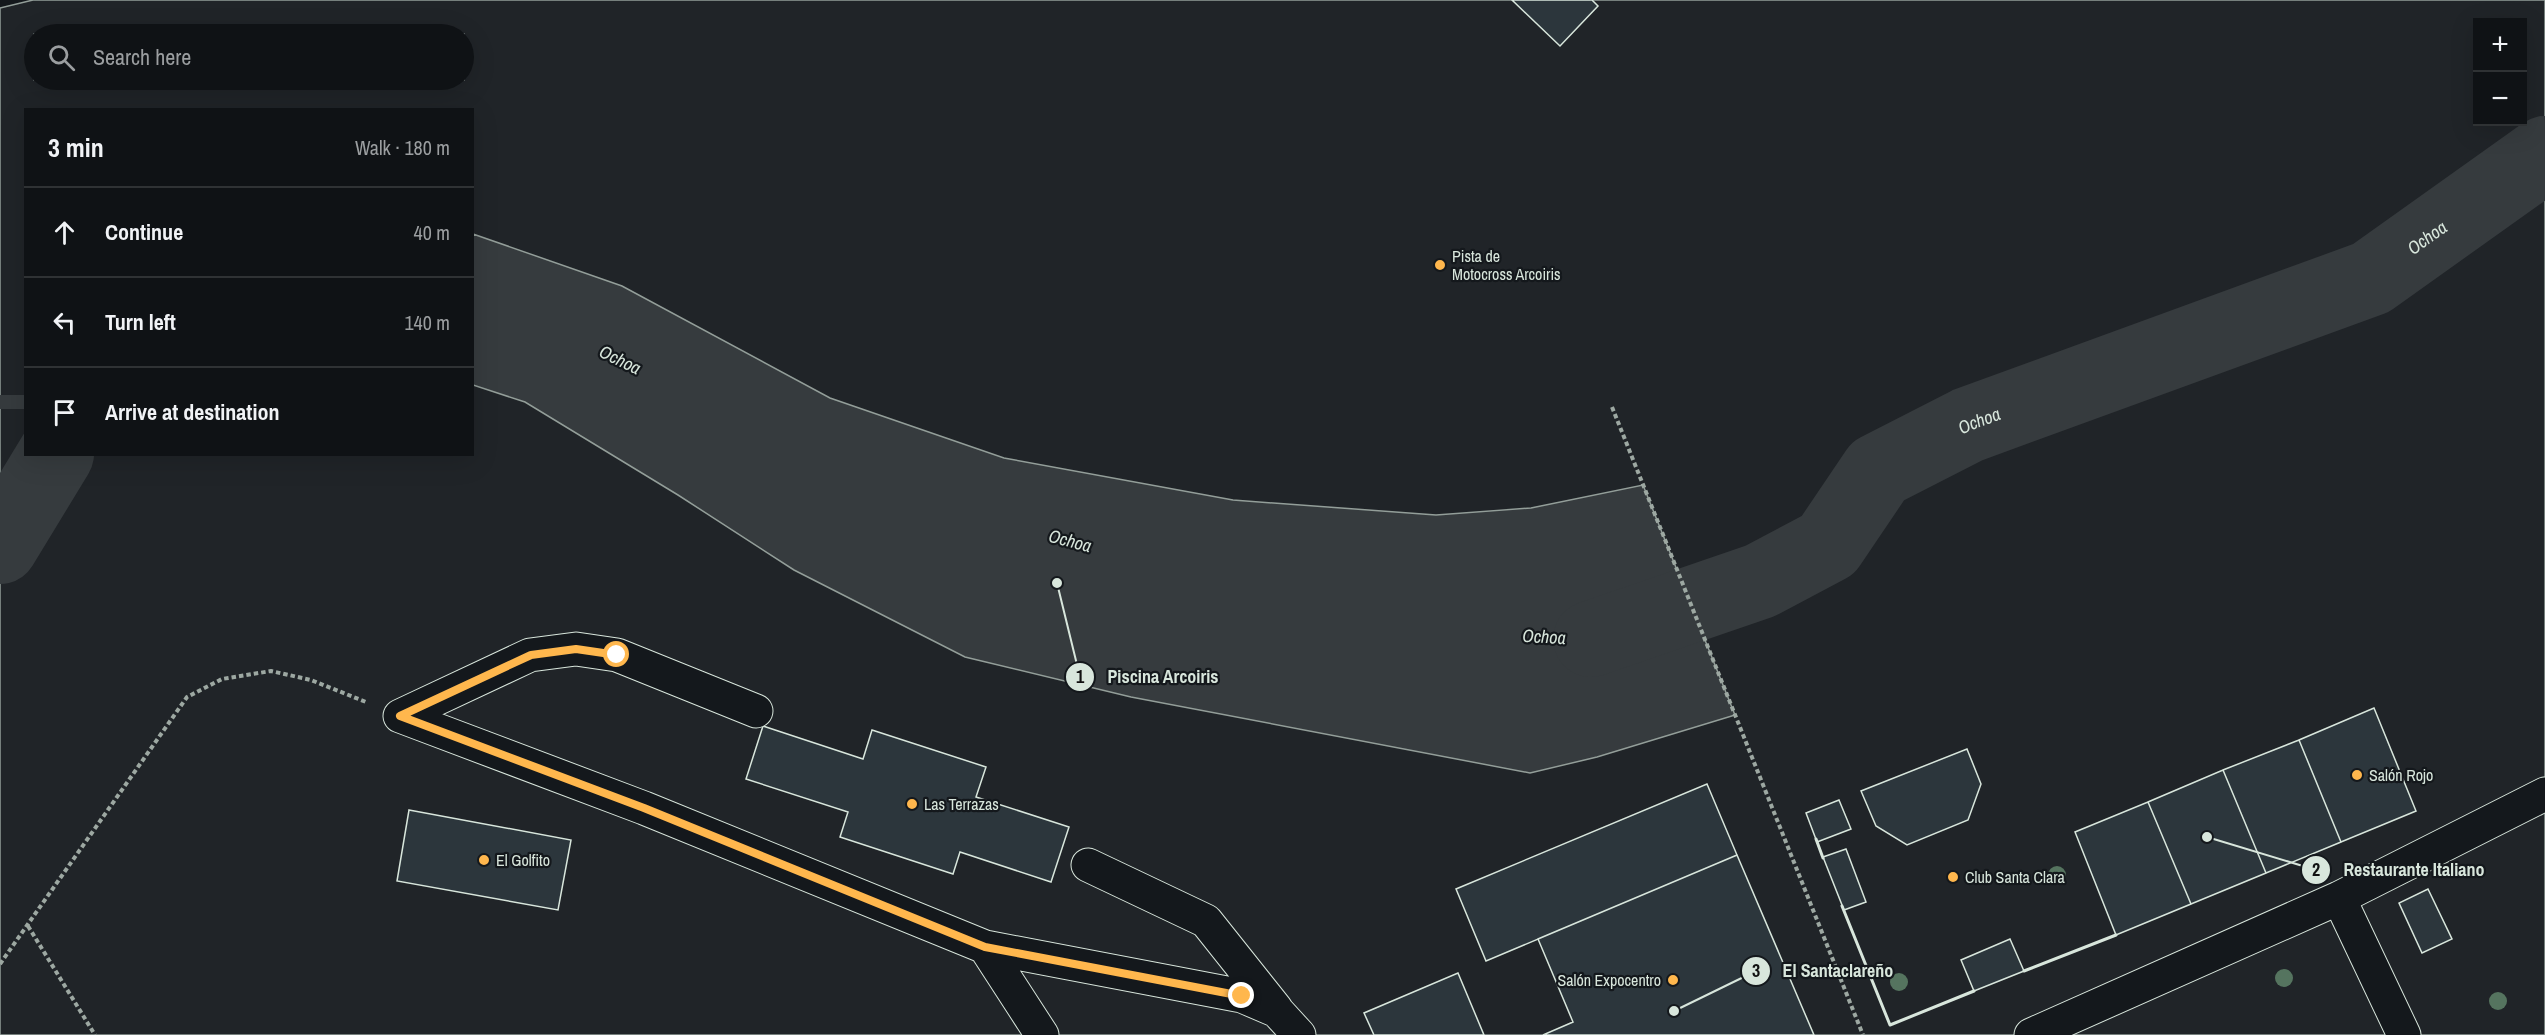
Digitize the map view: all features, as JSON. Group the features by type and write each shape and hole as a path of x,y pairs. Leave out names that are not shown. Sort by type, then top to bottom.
{"street":[{"path":"400,716 531,655 576,649 617,655 756,711"},
{"path":"400,716 644,808 985,947 1242,996 1277,1011"},
{"path":"2031,1035 2339,898 2545,794"},
{"path":"1088,865 1206,921 1277,1011 1299,1035"},
{"path":"2339,898 2404,1035"},
{"path":"985,947 1027,1027"}],"path":[{"path":"1612,407 1863,1035"},
{"path":"0,964 187,697 222,679 272,671 311,680 400,716"},
{"path":"28,926 95,1035"}],"shaded area":[{"path":"33,0 2545,0 2545,1035 0,1035 0,8"}],"water":[{"path":"474,234 622,286 830,398 1004,458 1233,500 1436,515 1531,508 1643,485 1735,715 1597,757 1530,773 1131,697 965,657 794,570 678,495 525,402 474,385"}],"building":[{"path":"1512,0 1592,0 1598,6 1560,46"},
{"name":"Salón Rojo","path":"2374,708 2416,811 2341,842 2299,740"},
{"name":"Las Terrazas","path":"763,726 863,759 872,730 986,767 976,797 1069,827 1051,882 960,852 953,874 840,837 848,812 746,779"},
{"path":"2299,740 2341,842 2266,873 2223,770"},
{"path":"1967,749 1981,784 1968,820 1907,845 1876,826 1861,791"},
{"path":"2223,770 2266,873 2191,904 2148,802"},
{"path":"1707,784 1737,855 1486,961 1456,889"},
{"path":"1839,800 1851,829 1817,842 1806,813"},
{"path":"2148,802 2191,904 2116,935 2075,832"},
{"name":"El Golfito","path":"409,810 571,840 558,910 397,881"},
{"path":"1846,849 1866,902 1844,910 1823,857"},
{"name":"Salón Expocentro","path":"1737,855 1814,1035 1543,1035 1573,1022 1538,939"},
{"path":"2428,889 2452,939 2422,953 2399,903"},
{"path":"2010,939 2024,971 1974,991 1961,960"},
{"path":"1458,973 1484,1035 1374,1035 1364,1013"}],"waterway":[{"name":"Ochoa","path":"1591,639 1760,581 1828,545 1878,471 1968,425 2371,278 2545,154"},
{"path":"0,402 24,402"},
{"name":"Ochoa","path":"0,546 55,456"}],"wall":[{"path":"1816,839 1823,858"},
{"path":"1842,906 1890,1025 1974,991"},
{"path":"2024,971 2116,935"}],"place":[{"name":"Pista de Motocross Arcoiris","path":"1440,265"},
{"name":"Piscina Arcoiris","path":"1057,583"},
{"name":"Salón Rojo","path":"2357,775"},
{"name":"Las Terrazas","path":"912,804"},
{"name":"Restaurante Italiano","path":"2207,837"},
{"name":"El Golfito","path":"484,860"},
{"name":"Club Santa Clara","path":"1953,877"},
{"name":"Salón Expocentro","path":"1673,980"},
{"name":"El Santaclareño","path":"1674,1011"}],"route":[{"path":"617,655 576,649 531,655 400,716 644,808 985,947 1242,996"}]}
